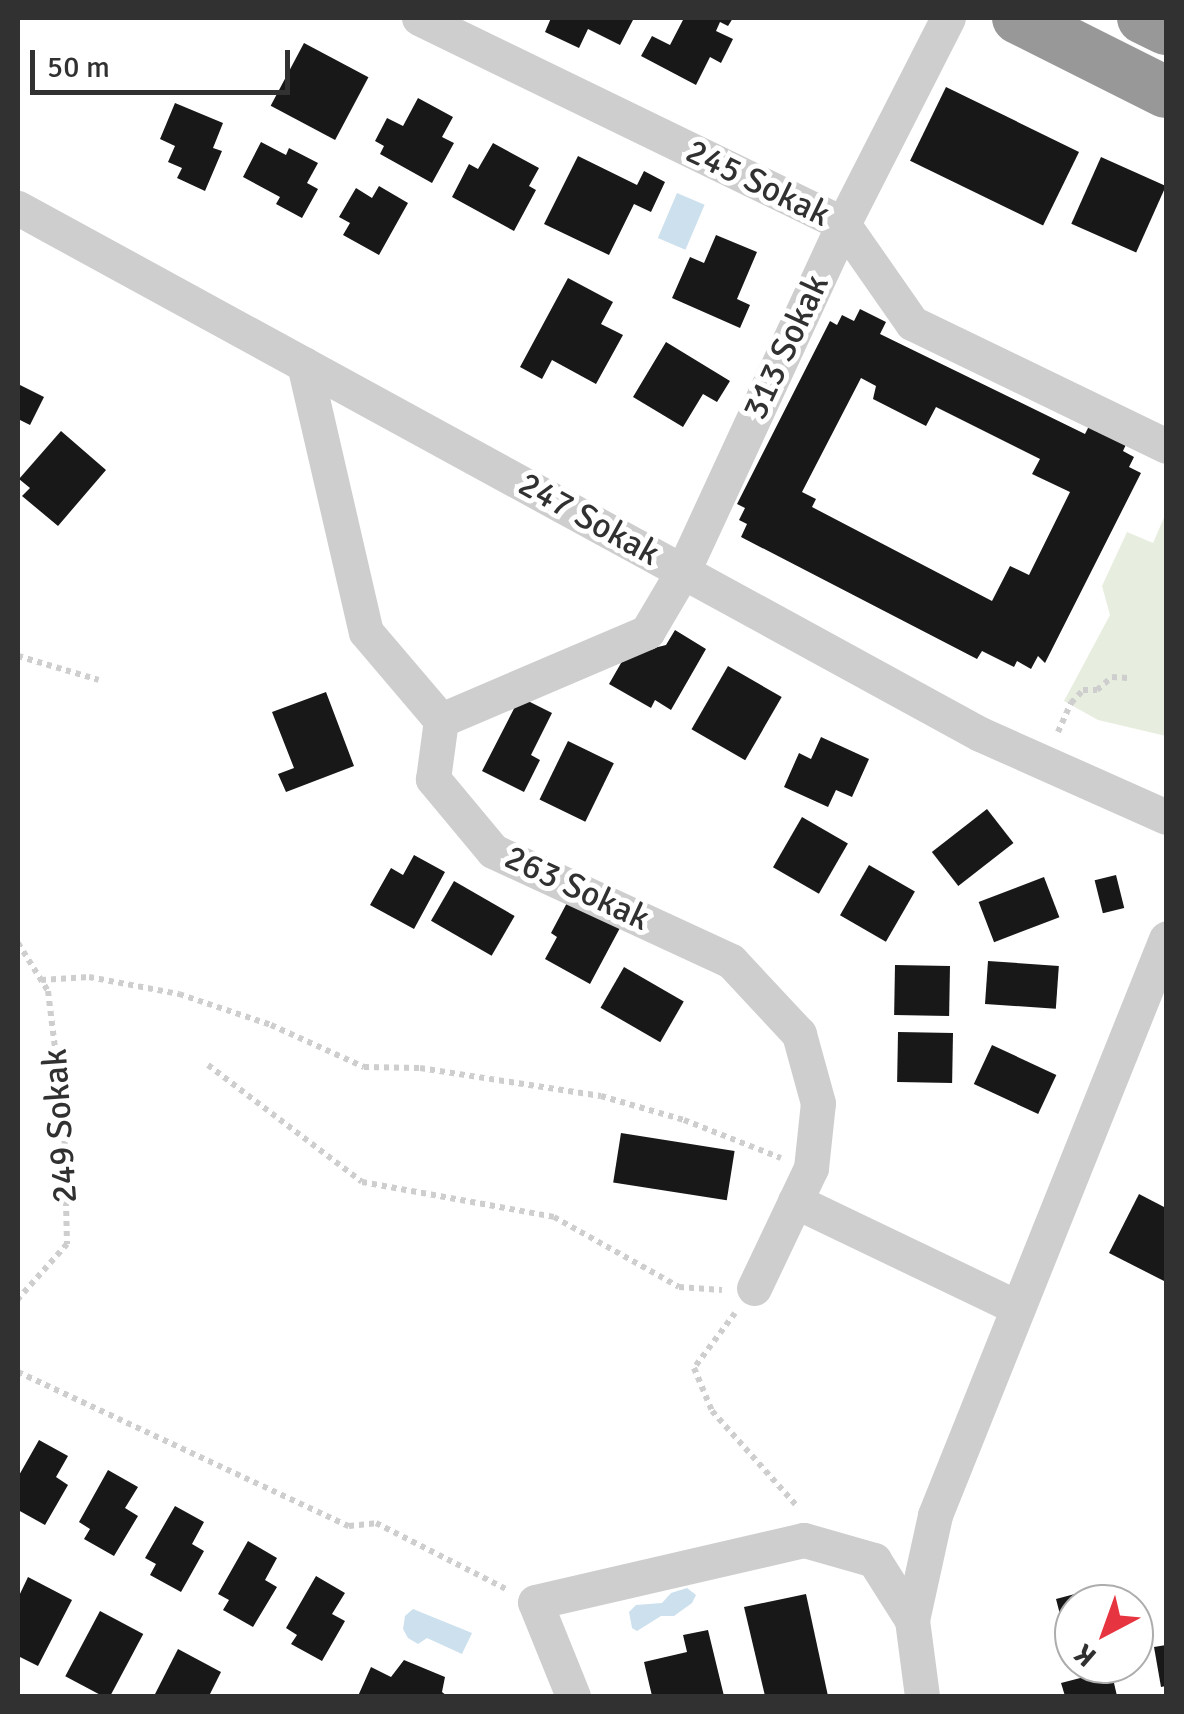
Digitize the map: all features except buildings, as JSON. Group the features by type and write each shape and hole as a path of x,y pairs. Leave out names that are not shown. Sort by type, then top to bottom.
{"highway":[{"path":"1018,18 1166,92"},
{"path":"1143,18 1166,29"}],"street":[{"name":"245 Sokak","path":"419,18 842,224 912,323 1166,446"},
{"name":"313 Sokak","path":"683,570 842,224 948,18"},
{"name":"247 Sokak","path":"18,208 980,734 1166,818"},
{"path":"304,364 366,632 442,720 646,632 683,570"},
{"name":"263 Sokak","path":"442,720 433,778 493,850 730,961 799,1034 818,1104 811,1168 754,1288"},
{"path":"922,1696 912,1620 935,1515 1166,939"},
{"path":"795,1201 1018,1308"},
{"path":"573,1696 534,1602 804,1540 874,1560 912,1620"}],"path":[{"path":"18,656 99,680"},
{"path":"1044,763 1071,703 1083,690 1096,690 1112,677 1128,678"},
{"name":"249 Sokak","path":"18,943 48,992 64,1121 67,1244 18,1298"},
{"path":"41,980 89,977 180,994 271,1025 364,1068 420,1068 601,1096 684,1120 811,1168"},
{"path":"208,1065 362,1182 554,1217 679,1287 754,1288"},
{"path":"754,1288 694,1368 712,1411 842,1551"},
{"path":"18,1372 348,1526 376,1524 534,1602"}],"green space":[{"path":"1166,513 1166,736 1098,720 1064,701 1110,615 1102,586 1127,532 1153,543"}],"water":[{"path":"677,193 705,205 685,250 658,238"},
{"path":"687,1588 696,1595 692,1603 674,1616 661,1616 637,1631 632,1628 629,1612 636,1605 662,1603 671,1593"},
{"path":"413,1609 472,1633 462,1654 427,1638 418,1644 408,1638 403,1629 405,1616"}]}
